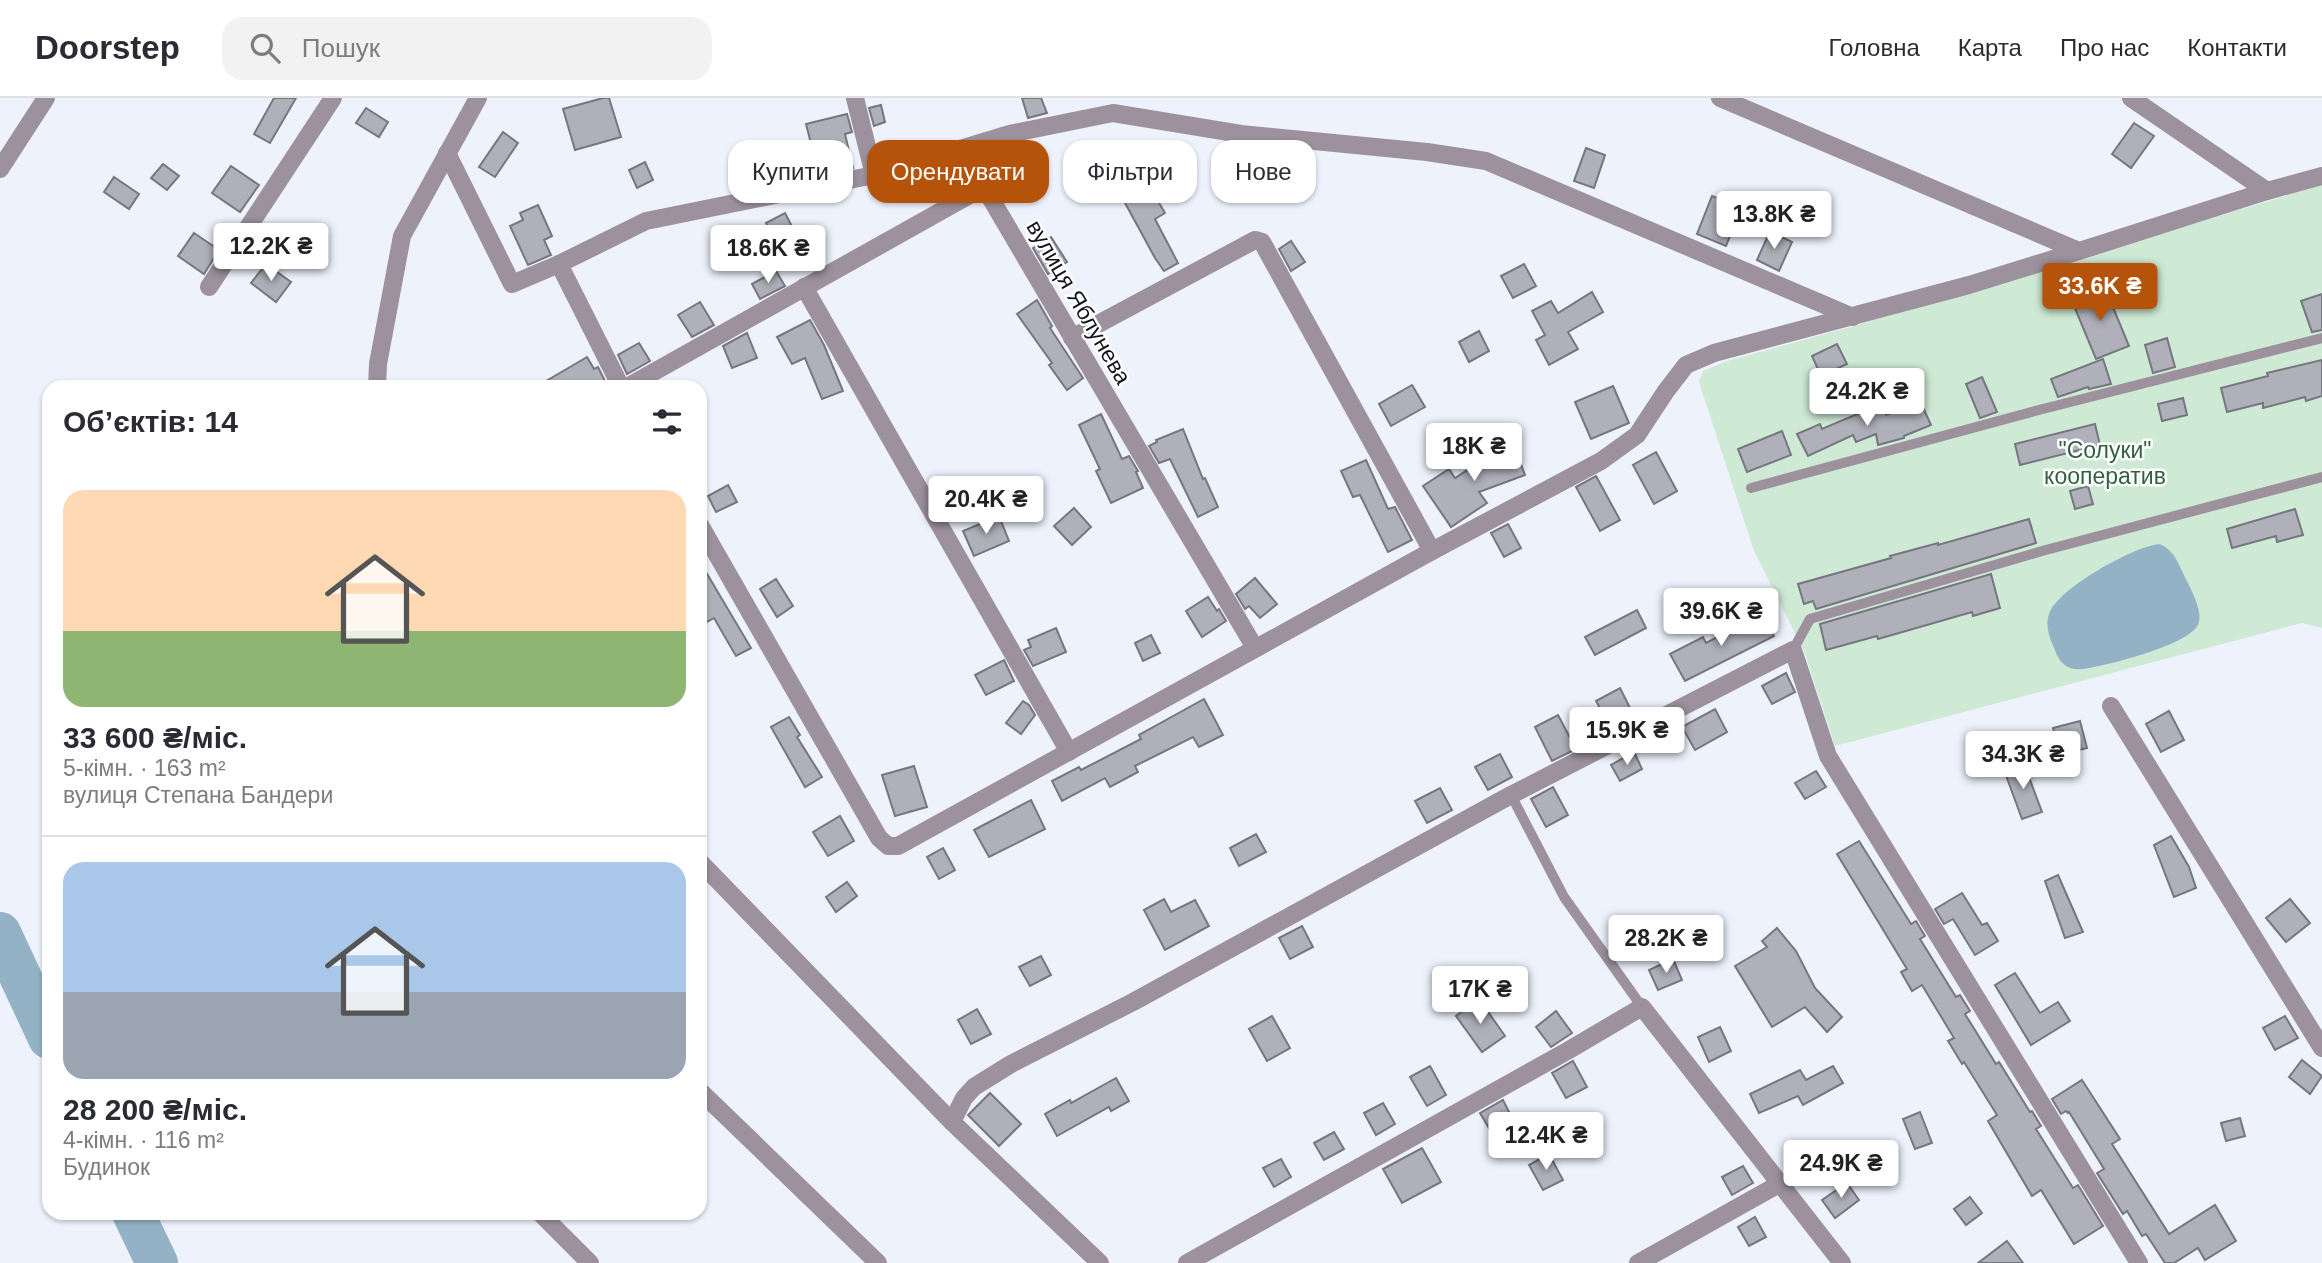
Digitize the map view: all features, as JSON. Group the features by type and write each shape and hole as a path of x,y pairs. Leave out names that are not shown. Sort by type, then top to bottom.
{"street":[{"path":"0,169 46,98"},
{"path":"209,287 333,98"},
{"path":"377,380 402,236 478,98"},
{"path":"855,98 867,147"},
{"path":"1720,98 2079,251"},
{"path":"2131,98 2267,191"},
{"path":"989,140 1113,113 1241,134 1427,152 1486,161 1853,317"},
{"path":"447,153 512,284 646,221 867,176"},
{"path":"707,537 878,838 888,846 898,846 1432,551 1601,461 1637,435 1686,365 1714,353 1853,317 2322,176"},
{"path":"639,380 955,203"},
{"name":"вулиця Яблунева","path":"993,203 1255,648"},
{"path":"1072,338 1255,240 1262,242 1432,551"},
{"path":"559,264 617,380"},
{"path":"804,287 1069,752"},
{"path":"952,1122 964,1098 988,1077 1145,996 1511,795 1793,650 1828,756 2139,1263"},
{"path":"2111,706 2322,1048"},
{"path":"707,869 952,1122 1100,1263"},
{"path":"1187,1263 1570,1050 1642,1007 1842,1263"},
{"path":"707,1098 878,1263"},
{"path":"1638,1263 1781,1183"},
{"path":"547,1220 590,1263"}],"lane":[{"path":"1007,140 1009,134"},
{"path":"1751,488 2035,411 2322,338"},
{"path":"1793,650 1810,619 2042,551 2322,477"},
{"path":"1511,795 1564,897 1642,1007"}],"green space":[{"name":"\"Солуки\" кооператив","path":"2322,185 2322,628 2302,623 1835,746 1804,651 1754,551 1699,382 1703,371 1727,361 1854,326"}],"water":[{"path":"2159,544 2165,546 2176,560 2196,601 2200,617 2194,630 2166,646 2128,659 2083,669 2065,665 2057,655 2048,630 2049,614 2055,604 2098,570 2132,553"}],"building":[{"path":"274,98 296,98 270,143 254,134"},
{"path":"609,98 621,137 575,150 563,109"},
{"path":"1022,98 1041,98 1047,113 1028,118"},
{"path":"881,105 885,122 874,126 869,108"},
{"path":"366,108 388,122 379,137 356,123"},
{"path":"847,114 852,132 845,134 846,140 810,140 806,124"},
{"path":"2134,123 2154,136 2131,168 2112,154"},
{"path":"503,132 518,143 495,177 479,167"},
{"path":"1586,148 1605,155 1594,188 1574,181"},
{"path":"645,162 653,180 637,188 629,170"},
{"path":"163,164 179,176 167,190 151,178"},
{"path":"231,166 259,185 240,212 212,193"},
{"path":"114,177 139,194 129,209 104,192"},
{"path":"1712,196 1741,208 1726,246 1697,234"},
{"path":"1125,203 1159,203 1165,213 1155,219 1178,263 1164,271"},
{"path":"538,205 552,236 544,240 551,255 528,265 510,226 523,220 520,213"},
{"path":"785,213 800,242 781,252 766,223"},
{"path":"1770,231 1792,242 1779,271 1757,260"},
{"path":"194,233 219,250 204,274 178,256"},
{"path":"1051,237 1067,262 1048,274 1033,248"},
{"path":"1291,241 1305,262 1291,271 1279,249"},
{"path":"266,264 291,282 276,302 251,283"},
{"path":"1524,264 1536,286 1513,298 1501,276"},
{"path":"776,271 785,286 760,299 752,284"},
{"path":"2105,288 2129,346 2096,359 2072,301"},
{"path":"1592,292 1603,312 1568,332 1578,349 1549,365 1536,340 1545,335 1532,311 1551,301 1558,313"},
{"path":"2322,294 2322,330 2312,332 2301,301"},
{"path":"1037,300 1052,326 1050,328 1083,378 1067,390 1049,365 1052,363 1017,314"},
{"path":"700,302 714,325 692,337 678,315"},
{"path":"810,320 824,345 843,391 822,399 805,358 792,364 777,337"},
{"path":"1479,331 1489,351 1469,362 1459,342"},
{"path":"747,333 757,358 732,368 723,346"},
{"path":"2167,338 2175,367 2153,373 2145,345"},
{"path":"639,343 650,361 627,374 618,355"},
{"path":"1837,344 1847,364 1821,376 1812,356"},
{"path":"587,357 594,369 598,367 604,380 548,380"},
{"path":"2103,359 2111,384 2089,389 2088,387 2058,397 2051,379"},
{"path":"2322,360 2322,396 2306,401 2305,397 2263,408 2263,403 2227,412 2221,388 2268,376 2267,373"},
{"path":"1982,377 1997,412 1980,418 1966,384"},
{"path":"1412,385 1425,407 1391,426 1379,404"},
{"path":"1613,386 1629,423 1591,439 1575,402"},
{"path":"2183,398 2187,415 2162,421 2158,404"},
{"path":"1920,401 1931,425 1904,438 1878,445 1876,434 1856,442 1853,435 1808,456 1797,434 1820,424 1822,429 1881,404 1886,415"},
{"path":"1101,414 1122,459 1129,456 1138,471 1136,472 1143,488 1111,503 1096,471 1100,469 1079,425"},
{"path":"2095,424 2100,445 2020,465 2015,444"},
{"path":"1183,429 1203,479 1205,478 1218,507 1198,517 1170,459 1159,463 1149,446 1157,442 1156,440"},
{"path":"1782,431 1791,455 1747,472 1738,449"},
{"path":"1512,441 1525,475 1479,492 1487,503 1451,527 1423,486 1449,469 1455,478 1481,461 1478,453"},
{"path":"1656,452 1677,491 1654,504 1633,465"},
{"path":"1366,460 1388,509 1395,507 1412,540 1388,552 1360,495 1353,497 1341,471"},
{"path":"1596,476 1620,520 1600,531 1576,487"},
{"path":"728,485 737,502 716,512 708,496"},
{"path":"2088,486 2093,504 2075,509 2070,491"},
{"path":"1074,508 1091,527 1072,545 1054,526"},
{"path":"2295,509 2303,535 2277,542 2276,536 2232,548 2227,529"},
{"path":"999,516 1009,541 974,556 963,531"},
{"path":"2029,519 2036,543 1816,609 1813,601 1804,604 1798,584"},
{"path":"1508,524 1521,548 1504,557 1491,533"},
{"path":"707,574 751,648 736,656 714,618 707,622"},
{"path":"1991,574 2000,608 1973,616 1972,612 1878,639 1877,636 1826,650 1820,624"},
{"path":"1255,578 1277,604 1260,618 1249,606 1245,609 1236,594"},
{"path":"776,579 793,606 777,617 760,589"},
{"path":"1208,597 1226,621 1202,637 1186,611"},
{"path":"1637,610 1646,628 1595,655 1585,637"},
{"path":"1762,614 1774,636 1685,681 1670,654 1703,637 1706,643"},
{"path":"1056,628 1066,652 1033,666 1024,650 1031,647 1028,640"},
{"path":"1151,635 1160,653 1143,661 1135,643"},
{"path":"1004,660 1014,681 986,695 975,675"},
{"path":"1786,673 1795,692 1772,704 1762,686"},
{"path":"1620,688 1633,714 1610,726 1596,701"},
{"path":"1204,699 1223,735 1199,747 1193,737 1135,766 1138,772 1110,787 1105,778 1062,801 1052,781 1079,767 1081,770 1141,739 1139,735"},
{"path":"1023,701 1035,715 1021,734 1006,723"},
{"path":"1715,709 1727,732 1695,750 1682,727"},
{"path":"2169,711 2184,740 2161,752 2146,724"},
{"path":"1558,715 1576,749 1552,761 1535,727"},
{"path":"789,717 800,735 797,737 822,777 805,787 771,727"},
{"path":"2080,721 2087,748 2060,755 2053,728"},
{"path":"1634,752 1642,769 1620,781 1611,765"},
{"path":"1500,754 1512,777 1488,790 1475,767"},
{"path":"2024,764 2042,812 2022,819 2004,770"},
{"path":"914,766 927,807 895,816 882,775"},
{"path":"1816,771 1826,787 1805,799 1795,783"},
{"path":"1553,787 1568,815 1546,827 1531,799"},
{"path":"1440,788 1452,810 1427,823 1415,801"},
{"path":"1031,800 1045,829 989,857 974,830"},
{"path":"840,816 854,841 828,856 813,832"},
{"path":"1256,834 1266,852 1239,866 1230,848"},
{"path":"2171,836 2189,867 2196,888 2174,897 2154,845"},
{"path":"1859,841 1911,924 1916,921 1925,936 1920,939 1956,997 1960,995 1970,1011 1965,1014 1996,1064 1999,1062 2030,1112 2032,1111 2041,1126 2036,1129 2073,1188 2078,1185 2103,1226 2074,1244 2041,1190 2032,1196 1988,1121 1997,1115 1948,1041 1954,1038 1922,985 1912,991 1901,972 1907,969 1837,854"},
{"path":"943,848 955,870 939,879 927,857"},
{"path":"2058,875 2083,932 2065,938 2045,881"},
{"path":"847,882 857,896 836,912 826,897"},
{"path":"1962,893 1982,925 1987,923 1998,941 1975,955 1953,919 1944,924 1935,909"},
{"path":"1164,899 1171,912 1195,900 1209,926 1165,950 1144,910"},
{"path":"2290,899 2310,923 2286,942 2266,918"},
{"path":"1302,926 1313,947 1290,959 1279,938"},
{"path":"1777,928 1796,951 1815,988 1842,1017 1827,1032 1805,1007 1772,1027 1735,966 1767,947 1762,941"},
{"path":"1041,956 1051,975 1030,986 1019,967"},
{"path":"1673,959 1682,980 1658,990 1649,970"},
{"path":"2015,973 2040,1013 2058,1002 2070,1021 2031,1045 1995,985"},
{"path":"1479,999 1505,1036 1482,1052 1456,1016"},
{"path":"977,1009 991,1034 971,1044 958,1020"},
{"path":"1556,1011 1572,1033 1551,1047 1536,1027"},
{"path":"1272,1016 1290,1048 1267,1061 1249,1029"},
{"path":"2285,1016 2298,1038 2275,1050 2263,1028"},
{"path":"1720,1027 1731,1051 1709,1062 1698,1037"},
{"path":"2302,1060 2322,1076 2310,1094 2289,1077"},
{"path":"1573,1061 1587,1087 1566,1098 1552,1073"},
{"path":"1430,1066 1446,1095 1427,1106 1410,1077"},
{"path":"1833,1066 1843,1083 1803,1105 1798,1096 1759,1113 1750,1094 1800,1070 1806,1080"},
{"path":"1116,1078 1129,1101 1111,1111 1109,1107 1057,1136 1045,1114"},
{"path":"2082,1080 2120,1139 2112,1144 2169,1234 2215,1205 2236,1241 2205,1260 2198,1248 2174,1263 2165,1263 2146,1234 2142,1236 2127,1211 2123,1214 2097,1173 2104,1169 2069,1112 2061,1114 2052,1099"},
{"path":"990,1093 1021,1124 999,1146 968,1115"},
{"path":"1503,1100 1512,1118 1490,1130 1480,1113"},
{"path":"1383,1103 1395,1124 1376,1135 1364,1113"},
{"path":"1920,1112 1932,1143 1915,1149 1903,1119"},
{"path":"2240,1118 2245,1136 2226,1141 2221,1123"},
{"path":"1334,1132 1344,1149 1324,1160 1314,1143"},
{"path":"1422,1148 1441,1182 1402,1203 1383,1169"},
{"path":"1549,1154 1563,1180 1543,1190 1529,1165"},
{"path":"1281,1159 1291,1177 1274,1187 1263,1168"},
{"path":"1743,1166 1753,1183 1732,1195 1722,1177"},
{"path":"1847,1183 1859,1200 1835,1218 1822,1200"},
{"path":"1970,1197 1982,1213 1966,1225 1954,1209"},
{"path":"1755,1217 1766,1237 1749,1246 1738,1227"},
{"path":"2007,1241 2023,1263 1978,1263"}],"waterway":[{"path":"0,933 42,1023"},
{"path":"136,1220 157,1263"}]}
